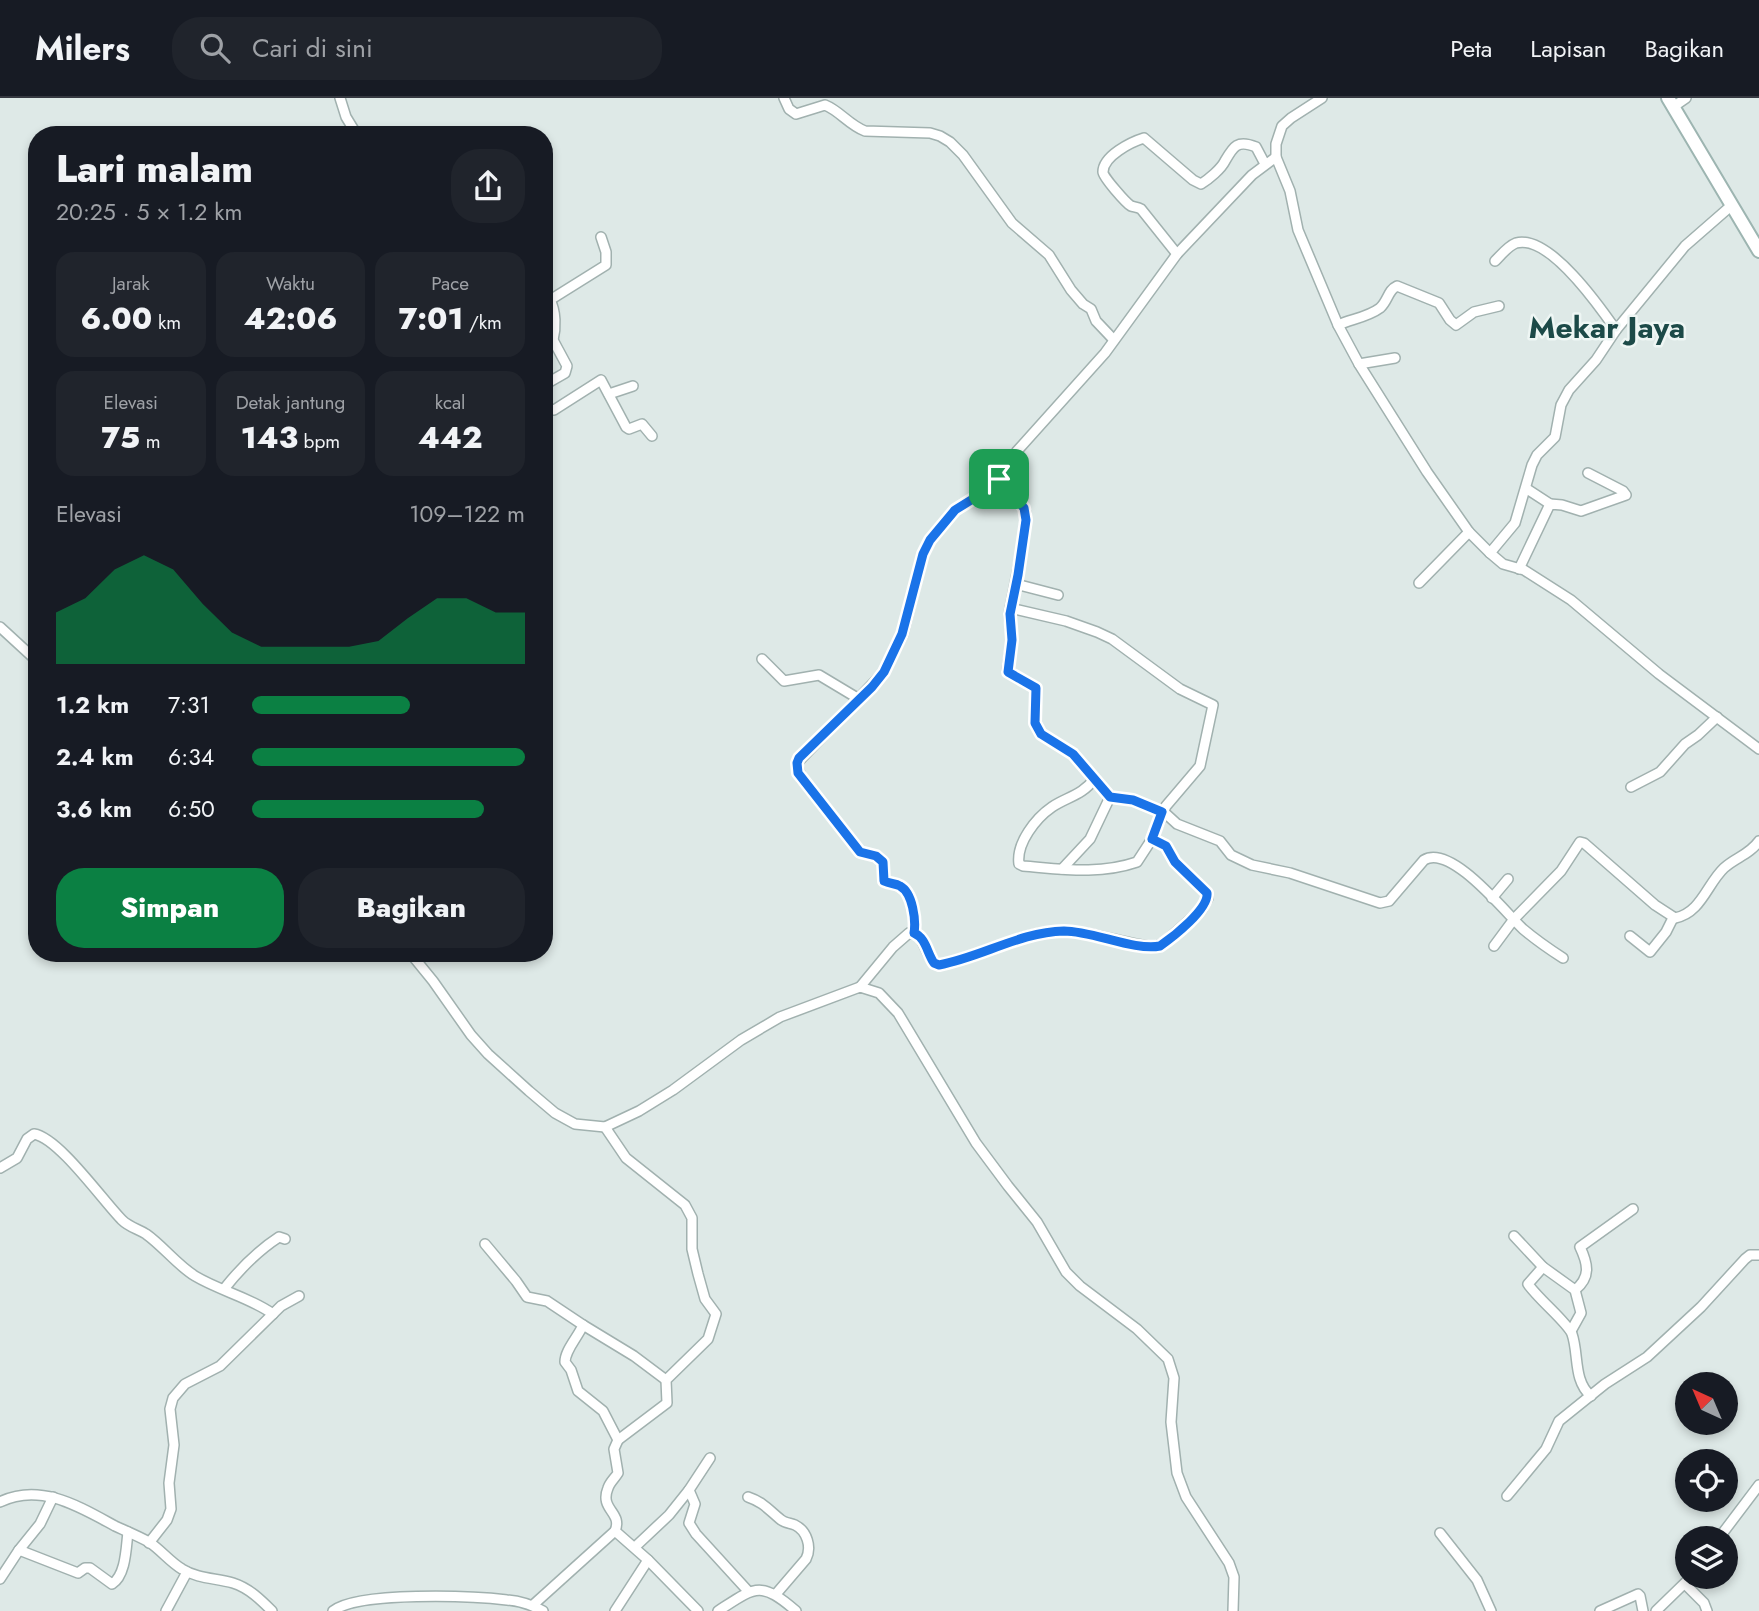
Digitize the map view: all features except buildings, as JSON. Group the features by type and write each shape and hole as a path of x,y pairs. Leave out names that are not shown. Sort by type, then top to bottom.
{"street":[{"path":"340,98 352,126"},
{"path":"784,98 796,114 825,105 865,131 930,133 950,142 963,155 1012,223 1049,256 1071,290 1091,309 1096,321 1114,340"},
{"path":"1322,98 1282,126 1276,144 1276,157 1290,191 1298,230 1338,325 1359,364 1427,472 1469,532 1503,564 1519,569 1571,600 1659,674 1759,749"},
{"path":"1686,98 1670,102 1759,251"},
{"path":"1177,254 1141,209 1132,207 1105,178 1103,170 1109,160 1127,146 1144,138 1198,183 1205,181 1224,163 1235,146 1243,144 1256,147 1265,164"},
{"path":"914,933 915,918 906,892 899,885 884,881 883,862 876,856 860,852 801,778 797,767 799,758 884,672 902,634 925,547 955,510 992,487 1017,451 1114,340 1177,254 1227,200 1276,157"},
{"path":"1490,553 1515,523 1532,465 1537,455 1557,434 1564,398 1685,246 1732,205"},
{"path":"553,296 606,265 606,251 601,237"},
{"path":"1495,261 1517,243 1529,243 1537,247 1578,280 1616,330"},
{"path":"1338,325 1380,309 1392,289 1397,286 1439,303 1450,320 1456,324 1474,312 1499,306"},
{"path":"553,320 554,340 568,366 565,373 553,380"},
{"path":"1359,364 1395,358"},
{"path":"553,410 601,380 628,429 642,424 652,436"},
{"path":"609,394 633,386"},
{"path":"1527,489 1550,504 1581,511 1626,495 1588,473"},
{"path":"999,479 1021,503 1026,513 1023,544 1010,608 1012,640 1007,671 1036,688 1035,723 1041,734 1073,754 1110,797 1133,800 1162,812 1177,824 1220,841 1231,855 1252,865 1290,873 1380,902 1389,901 1416,867 1431,856 1441,858 1458,867 1540,943 1563,958"},
{"path":"1519,569 1550,504"},
{"path":"1419,583 1469,532"},
{"path":"1016,584 1058,595"},
{"path":"1010,608 1066,621 1112,639 1180,689 1214,705 1200,766 1162,812 1152,839 1140,860 1134,864 1097,871 1021,865 1018,859 1030,830 1058,803 1085,791 1094,779"},
{"path":"0,626 28,652"},
{"path":"762,659 784,681 819,675 859,699"},
{"path":"1631,787 1660,772 1688,741 1717,717"},
{"path":"1062,869 1090,839 1110,797"},
{"path":"418,962 471,1035 498,1063 565,1119 575,1124 605,1127 639,1111 673,1090 780,1017 860,987 893,947 909,933 921,937 932,960 939,965 969,958 1009,941 1062,931 1145,946 1160,946 1202,909 1208,898 1202,887 1175,862 1166,846 1152,839"},
{"path":"1494,946 1514,919 1561,871 1580,842 1672,918 1682,917 1691,910 1725,867 1750,852 1759,841"},
{"path":"1492,898 1508,879"},
{"path":"1630,936 1650,952 1666,932 1672,918"},
{"path":"860,987 879,993 898,1013 976,1143 1037,1222 1072,1279 1137,1329 1168,1359 1174,1378 1171,1422 1177,1473 1186,1497 1229,1563 1234,1577 1233,1611"},
{"path":"533,1605 615,1531 616,1517 605,1500 608,1485 618,1473 614,1449 618,1440 667,1403 666,1380 708,1339 716,1314 705,1299 692,1249 692,1218 685,1205 626,1158 605,1127"},
{"path":"0,1168 17,1158 30,1137 34,1134 40,1136 61,1152 123,1222 144,1232 193,1275 273,1314"},
{"path":"1575,1290 1585,1280 1588,1270 1580,1247 1633,1209"},
{"path":"1514,1236 1543,1267 1575,1290 1581,1312 1571,1331"},
{"path":"224,1289 232,1278 271,1243 279,1237 285,1239"},
{"path":"485,1244 527,1297 547,1301 666,1380"},
{"path":"1507,1496 1546,1449 1559,1422 1647,1357 1702,1307 1745,1259 1750,1255 1759,1255"},
{"path":"1543,1267 1528,1284 1543,1304 1571,1331 1580,1383 1591,1396"},
{"path":"149,1543 167,1520 171,1508 169,1483 174,1446 170,1409 173,1398 185,1384 220,1366 273,1314 299,1296"},
{"path":"583,1325 565,1357 565,1363 571,1370 578,1391 603,1411 618,1440"},
{"path":"635,1547 669,1515 710,1458"},
{"path":"1728,1526 1759,1485"},
{"path":"689,1490 695,1504 688,1520 692,1529 748,1591"},
{"path":"0,1502 25,1494 53,1497 76,1505 149,1543 187,1572 235,1584 259,1597 272,1611"},
{"path":"0,1578 40,1524 53,1497"},
{"path":"748,1497 766,1505 781,1520 799,1527 808,1542 809,1554 806,1559 776,1594"},
{"path":"615,1531 635,1547 698,1611"},
{"path":"19,1549 78,1573 90,1568 112,1584 117,1581 121,1572 128,1532"},
{"path":"1440,1534 1477,1580 1491,1611"},
{"path":"615,1611 648,1560"},
{"path":"166,1611 187,1572"},
{"path":"1656,1611 1679,1589"},
{"path":"1695,1589 1707,1611"},
{"path":"718,1611 748,1591 761,1590 776,1594 796,1611"},
{"path":"1600,1611 1638,1594 1643,1611"},
{"path":"334,1611 346,1604 404,1597 508,1600 533,1605 543,1611"}],"district":[{"name":"Mekar Jaya","path":"1607,327"}],"route":[{"path":"999,479 1021,503 1026,513 1018,575 1010,608 1012,640 1007,662 1008,672 1036,688 1035,723 1041,734 1073,754 1110,797 1133,800 1162,812 1152,839 1166,846 1175,862 1207,893 1207,902 1202,909 1160,946 1145,946 1062,931 1009,941 969,958 939,965 934,963 924,942 914,933 915,918 906,892 899,885 884,881 883,862 876,856 860,852 798,773 799,758 884,672 902,634 925,547 955,510 992,487 999,479"}]}
